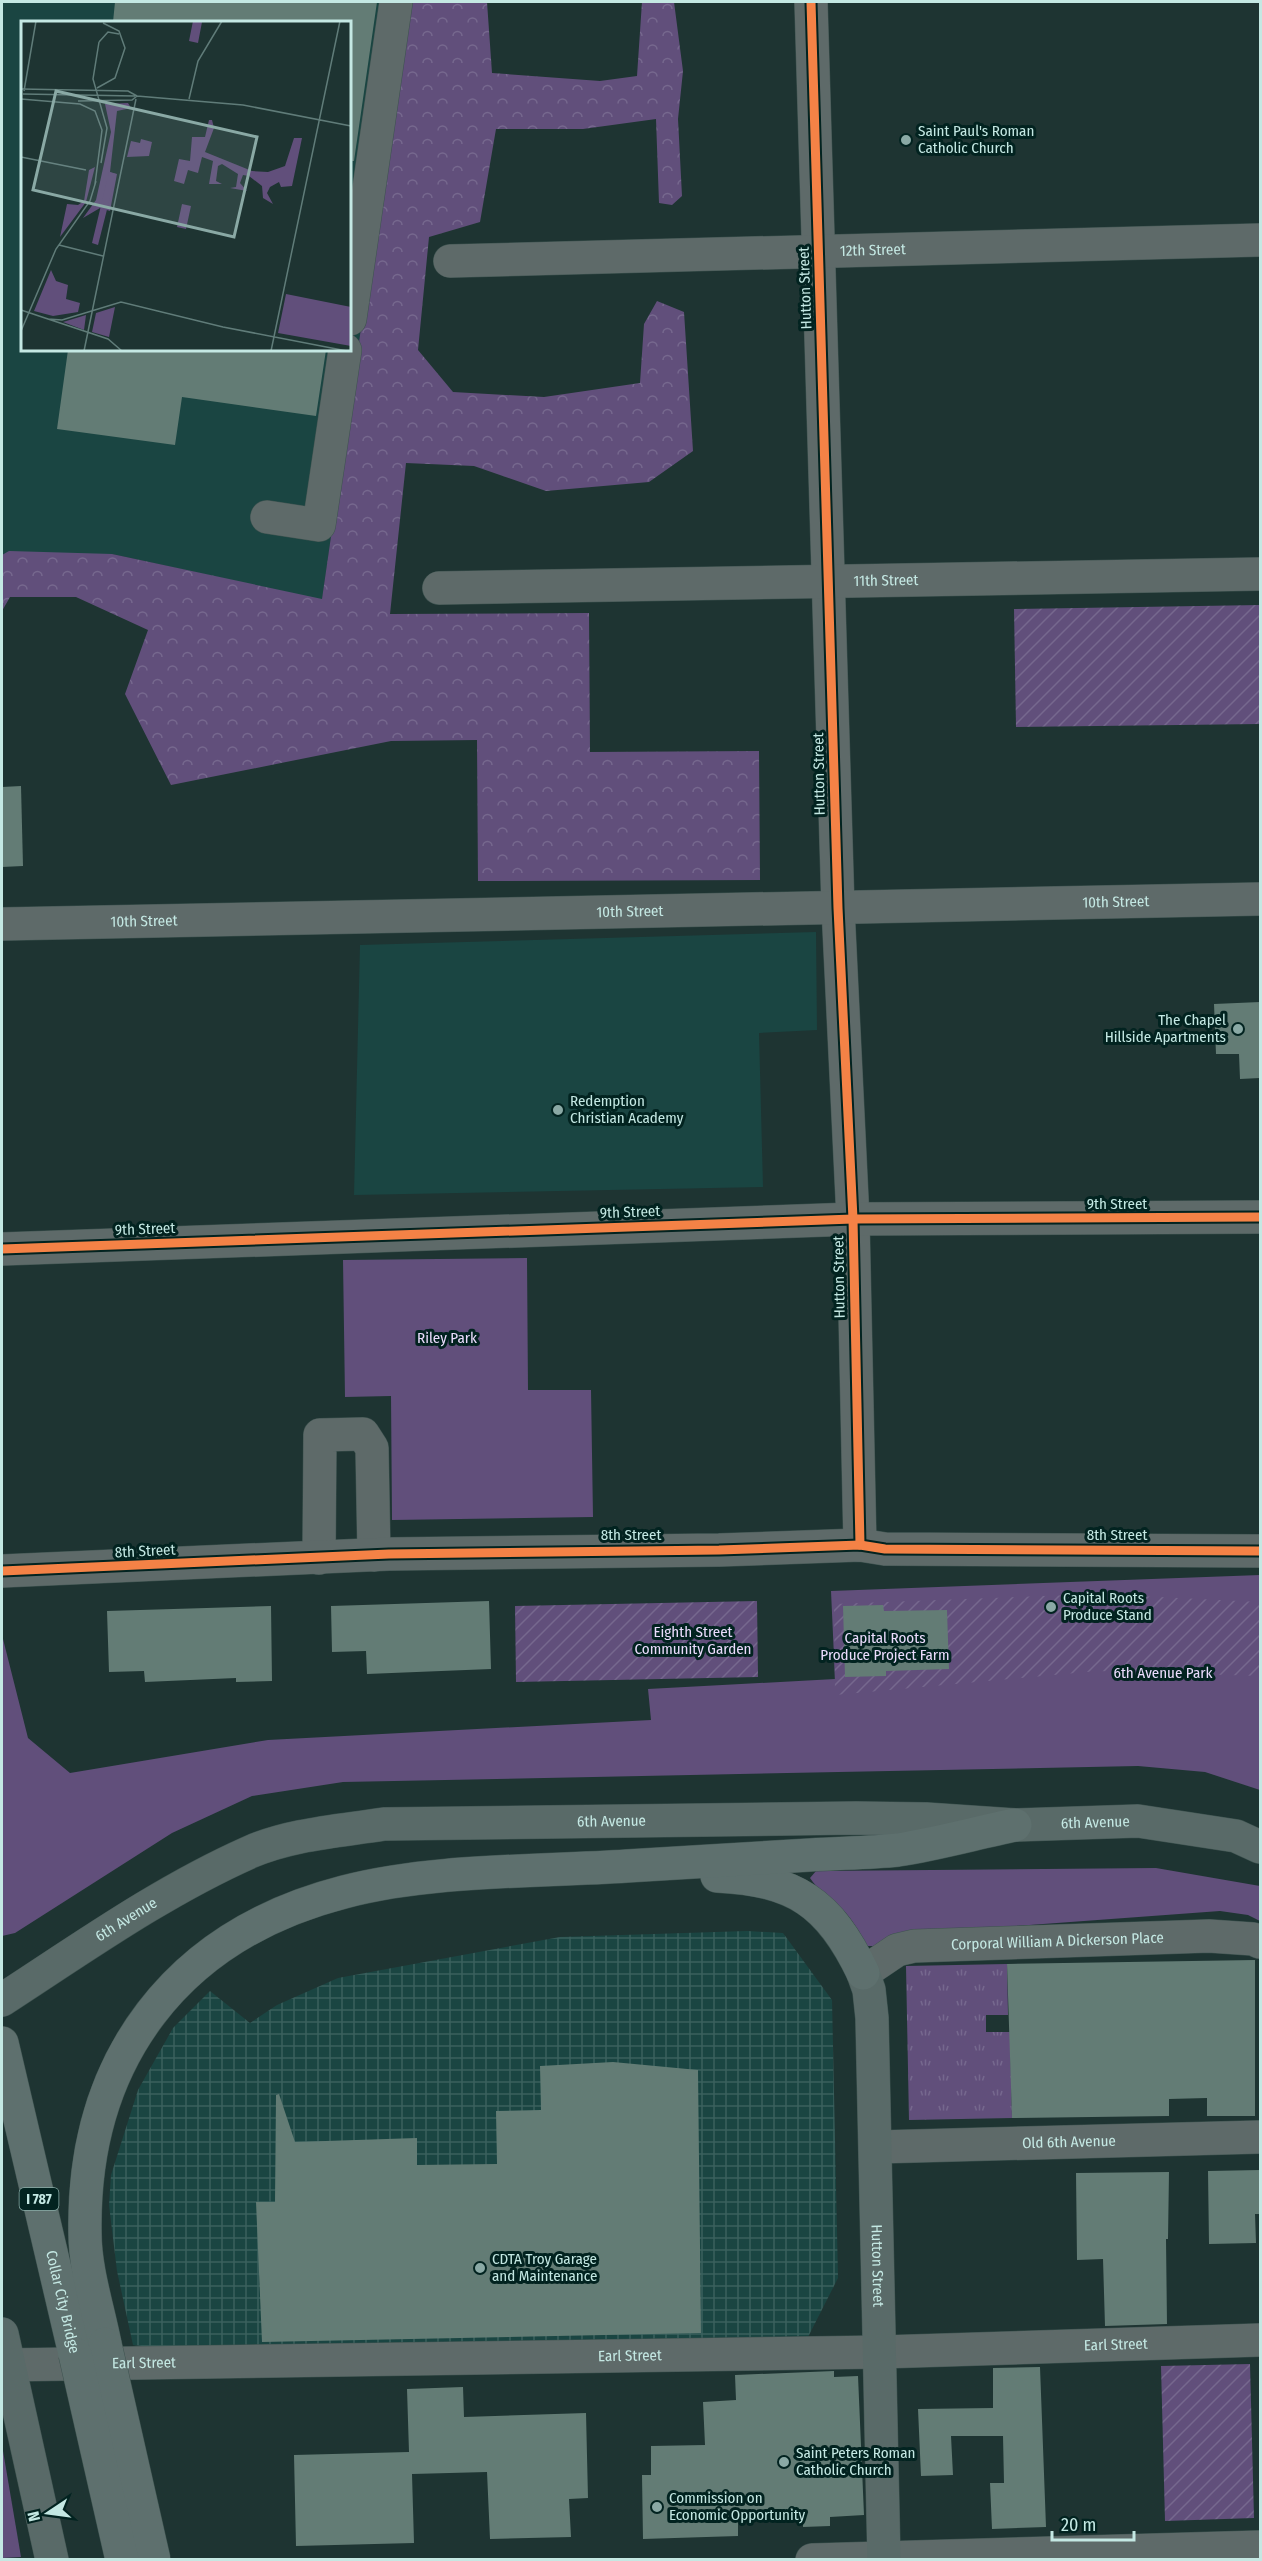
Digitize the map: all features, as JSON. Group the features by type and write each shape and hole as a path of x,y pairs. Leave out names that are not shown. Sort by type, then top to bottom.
{"highway":[{"path":"154,2559 88,2261 85,2235 86,2189 99,2116 124,2052 162,1998 194,1966 231,1939 271,1917 309,1902 348,1891 452,1876 897,1850 1015,1826"},
{"path":"577,1869 744,1877 791,1889 819,1908 843,1936 863,1973"},
{"name":"Collar City Bridge","path":"2,2043 122,2559"}],"main road":[{"name":"6th Avenue","path":"2,2000 147,1907 251,1851 308,1835 384,1824 807,1818 926,1819 1015,1826 1138,1821 1236,1836 1260,1847"},
{"name":"Hutton Street","path":"863,1973 869,1990 872,2018 877,2147 884,2558"},
{"path":"4,2355 52,2559"}],"street":[{"path":"351,312 396,2"},
{"name":"Hutton Street","path":"811,2 838,908 853,1219 860,1545"},
{"name":"12th Street","path":"450,261 1260,240"},
{"path":"267,517 319,525 345,351"},
{"name":"11th Street","path":"439,588 1260,574"},
{"name":"10th Street","path":"2,924 1260,899"},
{"name":"9th Street","path":"2,1249 853,1219 1260,1217"},
{"path":"319,1558 320,1435 363,1434 372,1448 374,1555"},
{"name":"8th Street","path":"2,1571 374,1555 860,1545 885,1549 1260,1551"},
{"name":"Corporal William A Dickerson Place","path":"863,1973 897,1950 914,1946 1209,1936 1253,1939 1260,1942"},
{"name":"Old 6th Avenue","path":"877,2147 1260,2137"},
{"name":"Earl Street","path":"4,2355 881,2352 1260,2340"},
{"path":"812,2559 1260,2547"}],"shaded area":[{"path":"2,2 408,2 322,600 112,554 2,555"},
{"name":"Redemption Christian Academy","path":"816,932 817,1030 759,1033 763,1187 354,1195 360,945"},
{"name":"CDTA Troy Garage and Maintenance","path":"747,1931 783,1933 832,2000 838,2278 806,2341 185,2351 133,2345 117,2271 109,2205 111,2175 138,2090 173,2028 210,1991 250,2023 277,2005 338,1978 560,1937"}],"green space":[{"path":"408,2 487,2 492,73 600,81 637,76 642,2 674,2 683,71 678,119 682,196 672,205 659,203 656,119 583,129 496,129 480,222 429,237 418,350 453,392 544,397 640,383 644,324 657,301 684,312 693,451 649,482 546,491 474,466 406,463 390,614 589,613 590,752 759,751 760,880 478,881 477,740 391,741 171,785 125,694 148,630 76,597 10,597 2,611 2,555 9,551 112,554 322,599"},
{"path":"1260,605 1260,724 1016,727 1014,609"},
{"name":"Riley Park","path":"527,1258 528,1390 591,1390 593,1517 392,1520 391,1396 345,1397 343,1260"},
{"name":"6th Avenue Park","path":"1260,1575 1260,1790 1205,1772 1138,1766 343,1782 252,1796 172,1833 15,1933 2,1936 2,1635 28,1738 70,1773 268,1740 651,1720 648,1689 835,1679 831,1591"},
{"name":"Capital Roots Produce Project Farm","path":"1098,1594 1260,1602 1260,1676 1097,1671 835,1695 834,1604"},
{"name":"Eighth Street Community Garden","path":"757,1601 758,1677 516,1682 515,1606"},
{"path":"1156,1868 1260,1886 1260,1921 1248,1915 1220,1911 896,1935 876,1946 867,1946 847,1914 810,1878 816,1871"},
{"path":"1007,1964 1008,2015 986,2015 986,2032 1010,2032 1012,2118 909,2120 906,1966"},
{"path":"1250,2364 1254,2518 1165,2521 1161,2366"},
{"path":"2,2445 21,2557 2,2558"}],"building":[{"path":"115,2 377,2 354,161 351,161 351,21 113,21"},
{"path":"68,351 326,351 316,416 182,397 175,445 57,429"},
{"path":"21,786 23,866 2,867 2,787"},
{"name":"The Chapel Hillside Apartments","path":"1260,1002 1260,1078 1240,1079 1239,1054 1216,1054 1214,1004"},
{"path":"489,1601 491,1669 367,1674 366,1651 332,1652 331,1606"},
{"path":"883,1605 884,1611 947,1610 949,1669 886,1671 886,1676 845,1677 843,1606"},
{"path":"271,1606 272,1681 236,1682 236,1678 145,1682 144,1671 109,1672 107,1611"},
{"path":"1255,1960 1255,2116 1207,2116 1207,2098 1169,2099 1169,2116 1012,2118 1007,1964"},
{"name":"CDTA Troy Garage and Maintenance","path":"613,2062 698,2070 701,2333 262,2342 256,2202 275,2202 276,2095 279,2094 295,2142 417,2138 417,2165 497,2164 496,2111 541,2110 540,2066"},
{"path":"1260,2170 1260,2214 1255,2214 1256,2243 1209,2244 1208,2171"},
{"path":"1169,2172 1168,2239 1166,2239 1167,2324 1105,2326 1103,2259 1077,2260 1076,2173"},
{"path":"1040,2367 1046,2527 992,2529 990,2483 1004,2483 1003,2436 951,2436 953,2475 921,2476 918,2409 993,2408 993,2368"},
{"name":"Saint Peters Roman Catholic Church","path":"834,2371 834,2377 858,2376 864,2515 830,2517 830,2526 803,2527 803,2517 738,2520 738,2536 643,2539 642,2475 651,2475 651,2446 705,2445 703,2402 736,2400 735,2375"},
{"path":"463,2387 464,2417 586,2413 588,2498 569,2499 571,2537 490,2539 487,2472 412,2474 414,2543 296,2546 294,2455 409,2452 407,2389"}],"cycle path":[{"path":"811,2 838,908 853,1219 860,1545"},
{"path":"2,1249 853,1219 1260,1217"},
{"path":"2,1571 389,1554 719,1550 860,1545 885,1549 1260,1551"}],"place":[{"name":"Saint Paul's Roman Catholic Church","path":"906,140"},
{"name":"The Chapel Hillside Apartments","path":"1238,1029"},
{"name":"Redemption Christian Academy","path":"558,1110"},
{"name":"Capital Roots Produce Stand","path":"1051,1607"},
{"name":"CDTA Troy Garage and Maintenance","path":"480,2268"},
{"name":"Saint Peters Roman Catholic Church","path":"784,2462"},
{"name":"Commission on Economic Opportunity","path":"657,2507"}]}
